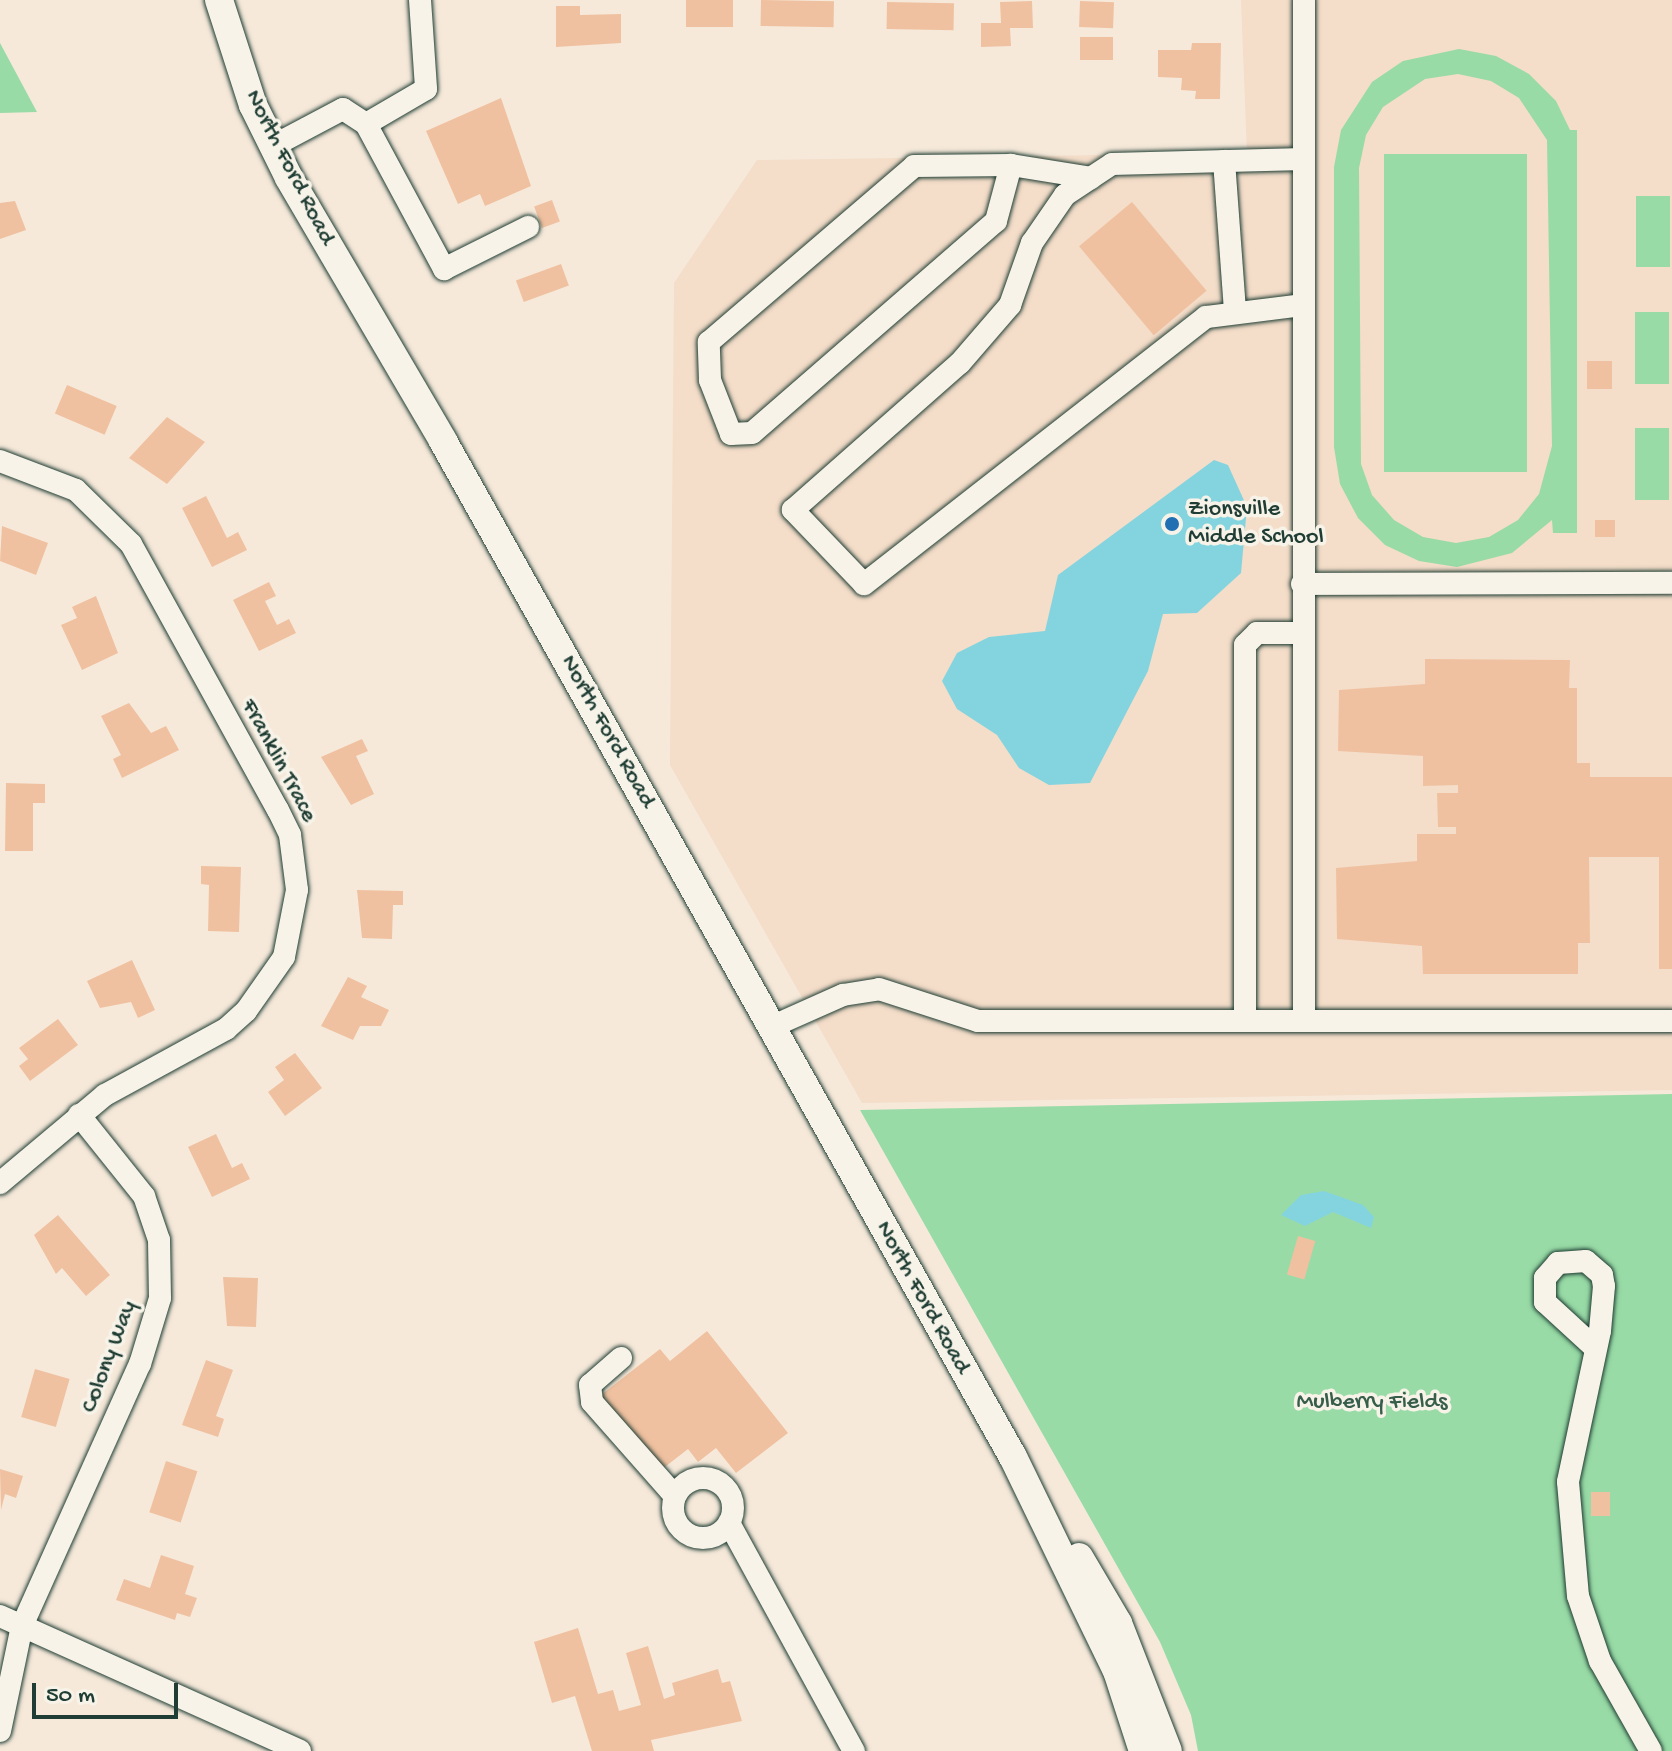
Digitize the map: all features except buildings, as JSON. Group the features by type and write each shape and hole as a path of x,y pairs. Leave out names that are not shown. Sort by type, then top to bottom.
{"main road":[{"name":"North Ford Road","path":"219,0 273,146 1013,1457 1117,1671 1143,1751"},
{"name":"North Ford Road","path":"1013,1457 1033,1477 1118,1623 1168,1751"}],"street":[{"path":"366,124 426,89 420,0"},
{"path":"1304,0 1304,1021"},
{"path":"273,146 343,109 366,124 444,269 528,227"},
{"path":"1303,305 1206,317 864,584 793,510 960,363 1010,305 1032,243 1065,195 1112,164 1304,159"},
{"path":"1224,161 1235,311"},
{"path":"1011,165 996,221 752,433 731,434 710,380 709,342 914,166 1011,165 1091,178"},
{"name":"Franklin Trace","path":"0,461 76,490 131,544 278,810 295,865 291,936 246,1011 79,1115 0,1183"},
{"path":"1302,584 1672,583"},
{"path":"1245,1021 1245,645 1257,633 1304,633"},
{"path":"771,1027 843,995 879,989 978,1021 1672,1021"},
{"name":"Colony Way","path":"0,1731 22,1626 140,1364 160,1298 159,1240 144,1196 79,1115"},
{"path":"1595,1348 1568,1482 1574,1569 1600,1661 1651,1751"},
{"path":"621,1358 590,1385 592,1402 675,1496 678,1525 694,1537 714,1536 729,1523 733,1504 716,1481 697,1478 675,1496"},
{"path":"729,1523 854,1751"},
{"path":"0,1616 300,1751"}],"shaded area":[{"name":"Zionsville Middle School","path":"1241,0 1672,0 1672,1090 862,1103 670,765 674,283 757,160 1247,153"}],"green space":[{"path":"0,43 37,112 0,113"},
{"path":"1459,49 1496,56 1529,74 1556,101 1570,130 1577,130 1577,533 1553,533 1552,520 1512,553 1457,567 1419,561 1385,545 1358,518 1340,484 1334,447 1334,167 1341,130 1372,82 1403,61","holes":["1458,74 1491,81 1519,98 1547,140 1552,446 1539,494 1518,520 1489,537 1456,543 1423,537 1394,520 1372,495 1361,464 1359,168 1366,135 1383,107 1425,79"]},
{"path":"1384,154 1527,154 1527,472 1384,472"},
{"path":"1636,196 1670,196 1670,267 1636,267"},
{"path":"1635,312 1669,312 1669,384 1635,384"},
{"path":"1635,428 1669,428 1669,500 1635,500"},
{"name":"Mulberry Fields","path":"1672,1094 1672,1751 1198,1751 1191,1715 1160,1642 860,1110"}],"water":[{"path":"1214,460 1228,465 1247,507 1241,573 1197,613 1163,614 1148,671 1090,783 1049,785 1019,768 997,735 957,709 942,681 957,653 989,637 1045,631 1058,575"},
{"path":"1324,1191 1363,1205 1374,1217 1371,1228 1333,1212 1305,1226 1281,1215 1301,1195"}],"place":[{"name":"Zionsville Middle School","path":"1172,524"}]}
